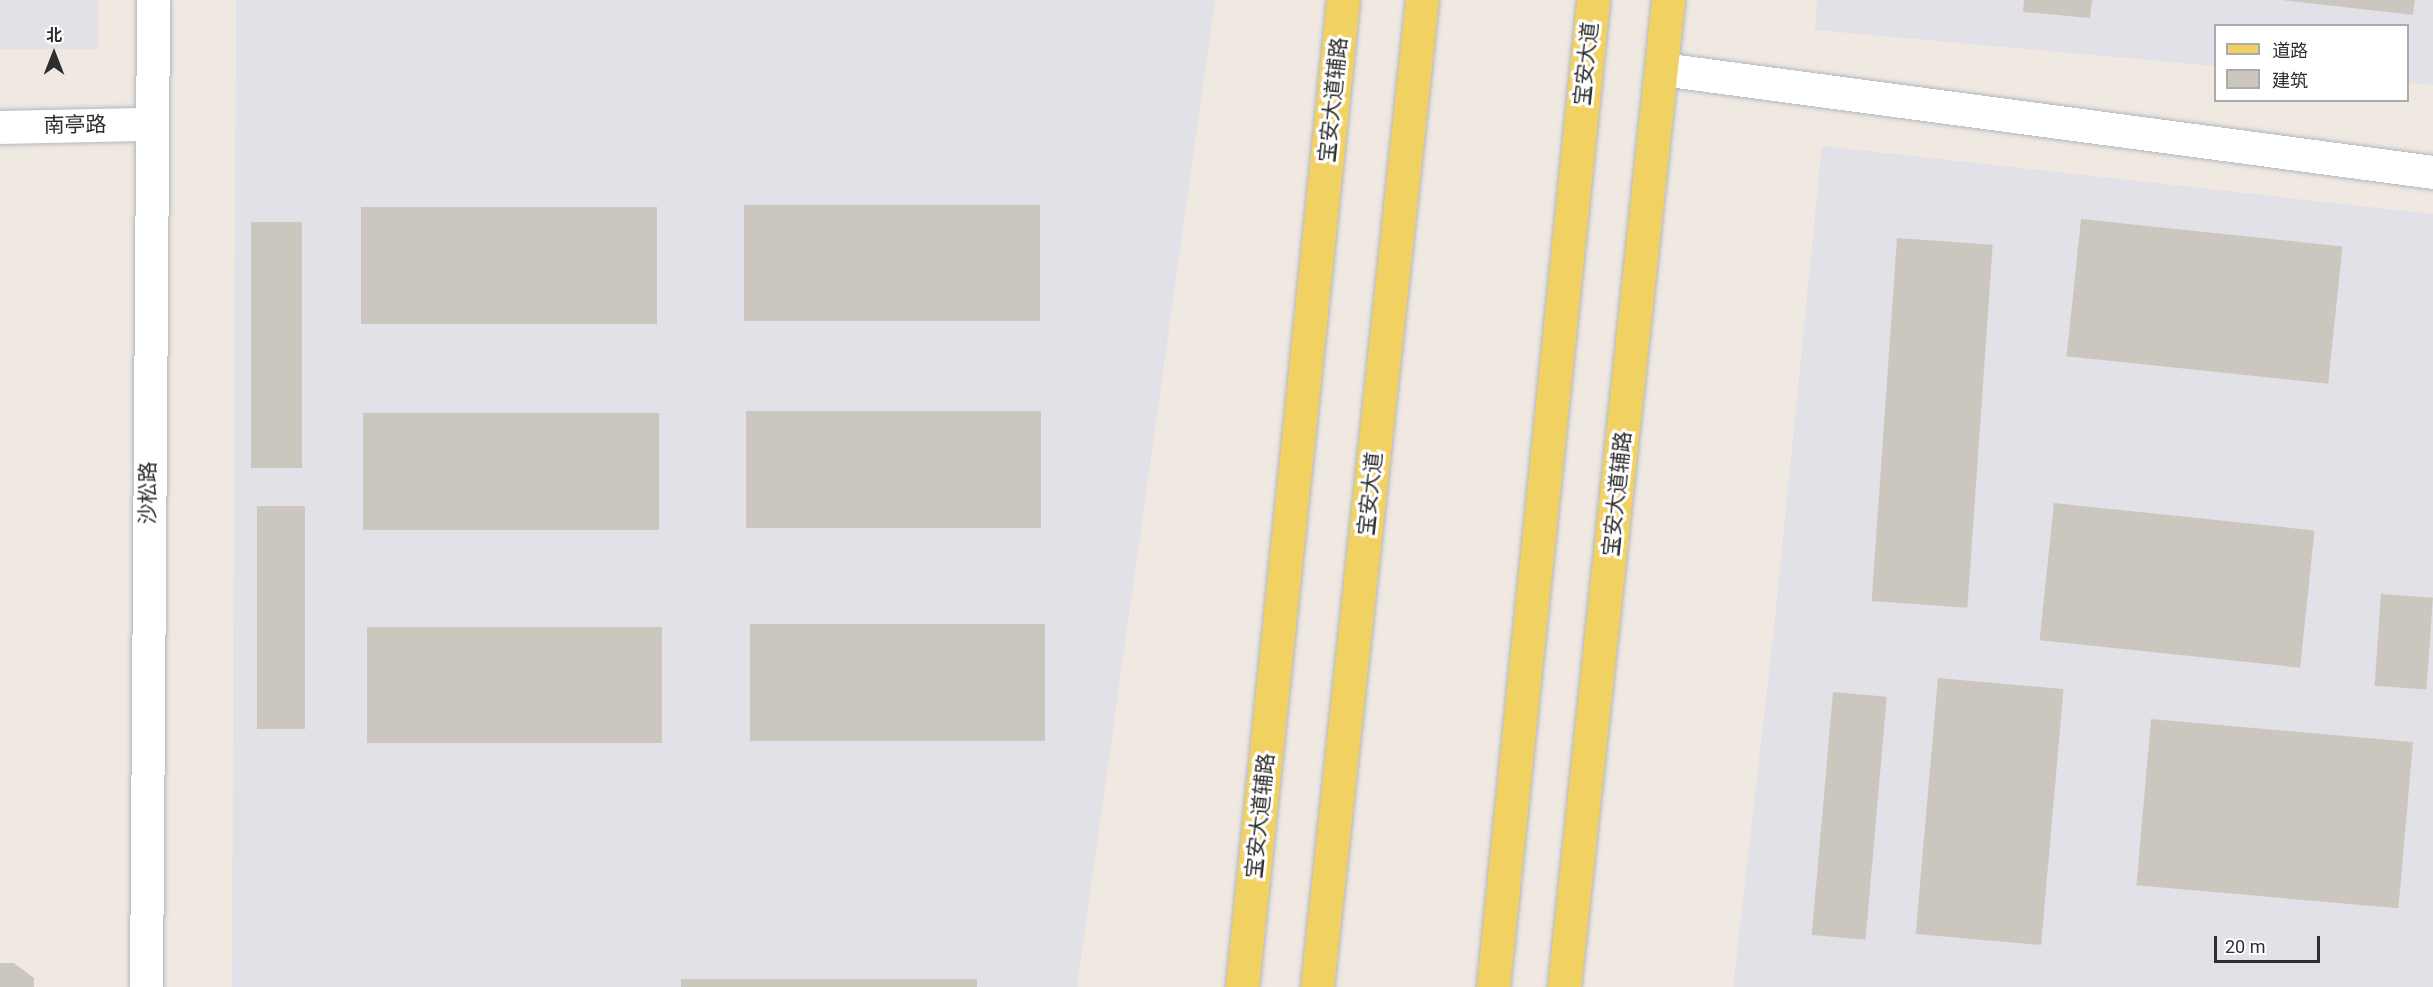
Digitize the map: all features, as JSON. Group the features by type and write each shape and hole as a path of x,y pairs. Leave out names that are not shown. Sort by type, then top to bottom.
{"main road":[{"name":"宝安大道辅路","path":"1242,987 1343,0"},
{"name":"宝安大道","path":"1317,987 1422,0"},
{"name":"宝安大道","path":"1493,987 1593,0"},
{"name":"宝安大道辅路","path":"1564,987 1668,0"}],"street":[{"name":"沙松路","path":"146,987 149,124 153,0"},
{"path":"1662,69 2433,171"},
{"name":"南亭路","path":"0,127 149,124"}],"shaded area":[{"path":"0,0 98,0 98,49 0,49"},
{"path":"236,0 1215,0 1077,987 232,987"},
{"path":"1817,0 2433,0 2433,85 2409,83 2409,24 2214,24 2214,66 1815,30"},
{"path":"1822,146 2433,214 2433,987 1733,987 1774,629"}],"building":[{"path":"2024,0 2092,0 2090,18 2023,12"},
{"path":"2281,0 2415,0 2413,15"},
{"path":"744,205 1040,205 1040,321 744,321"},
{"path":"361,207 657,207 657,324 361,324"},
{"path":"2081,219 2343,246 2328,384 2067,356"},
{"path":"251,222 302,222 302,468 251,468"},
{"path":"1897,238 1993,245 1967,608 1872,601"},
{"path":"746,411 1041,411 1041,528 746,528"},
{"path":"363,413 659,413 659,530 363,530"},
{"path":"2054,503 2315,530 2300,668 2040,640"},
{"path":"257,506 305,506 305,729 257,729"},
{"path":"2381,594 2433,598 2426,689 2375,686"},
{"path":"750,624 1045,624 1045,741 750,741"},
{"path":"367,627 662,627 662,743 367,743"},
{"path":"1938,678 2064,689 2041,945 1916,934"},
{"path":"1833,692 1887,697 1866,940 1812,935"},
{"path":"2151,719 2413,742 2398,908 2136,885"},
{"path":"0,963 14,963 34,978 34,987 0,987"},
{"path":"681,979 977,979 977,987 681,987"}]}
